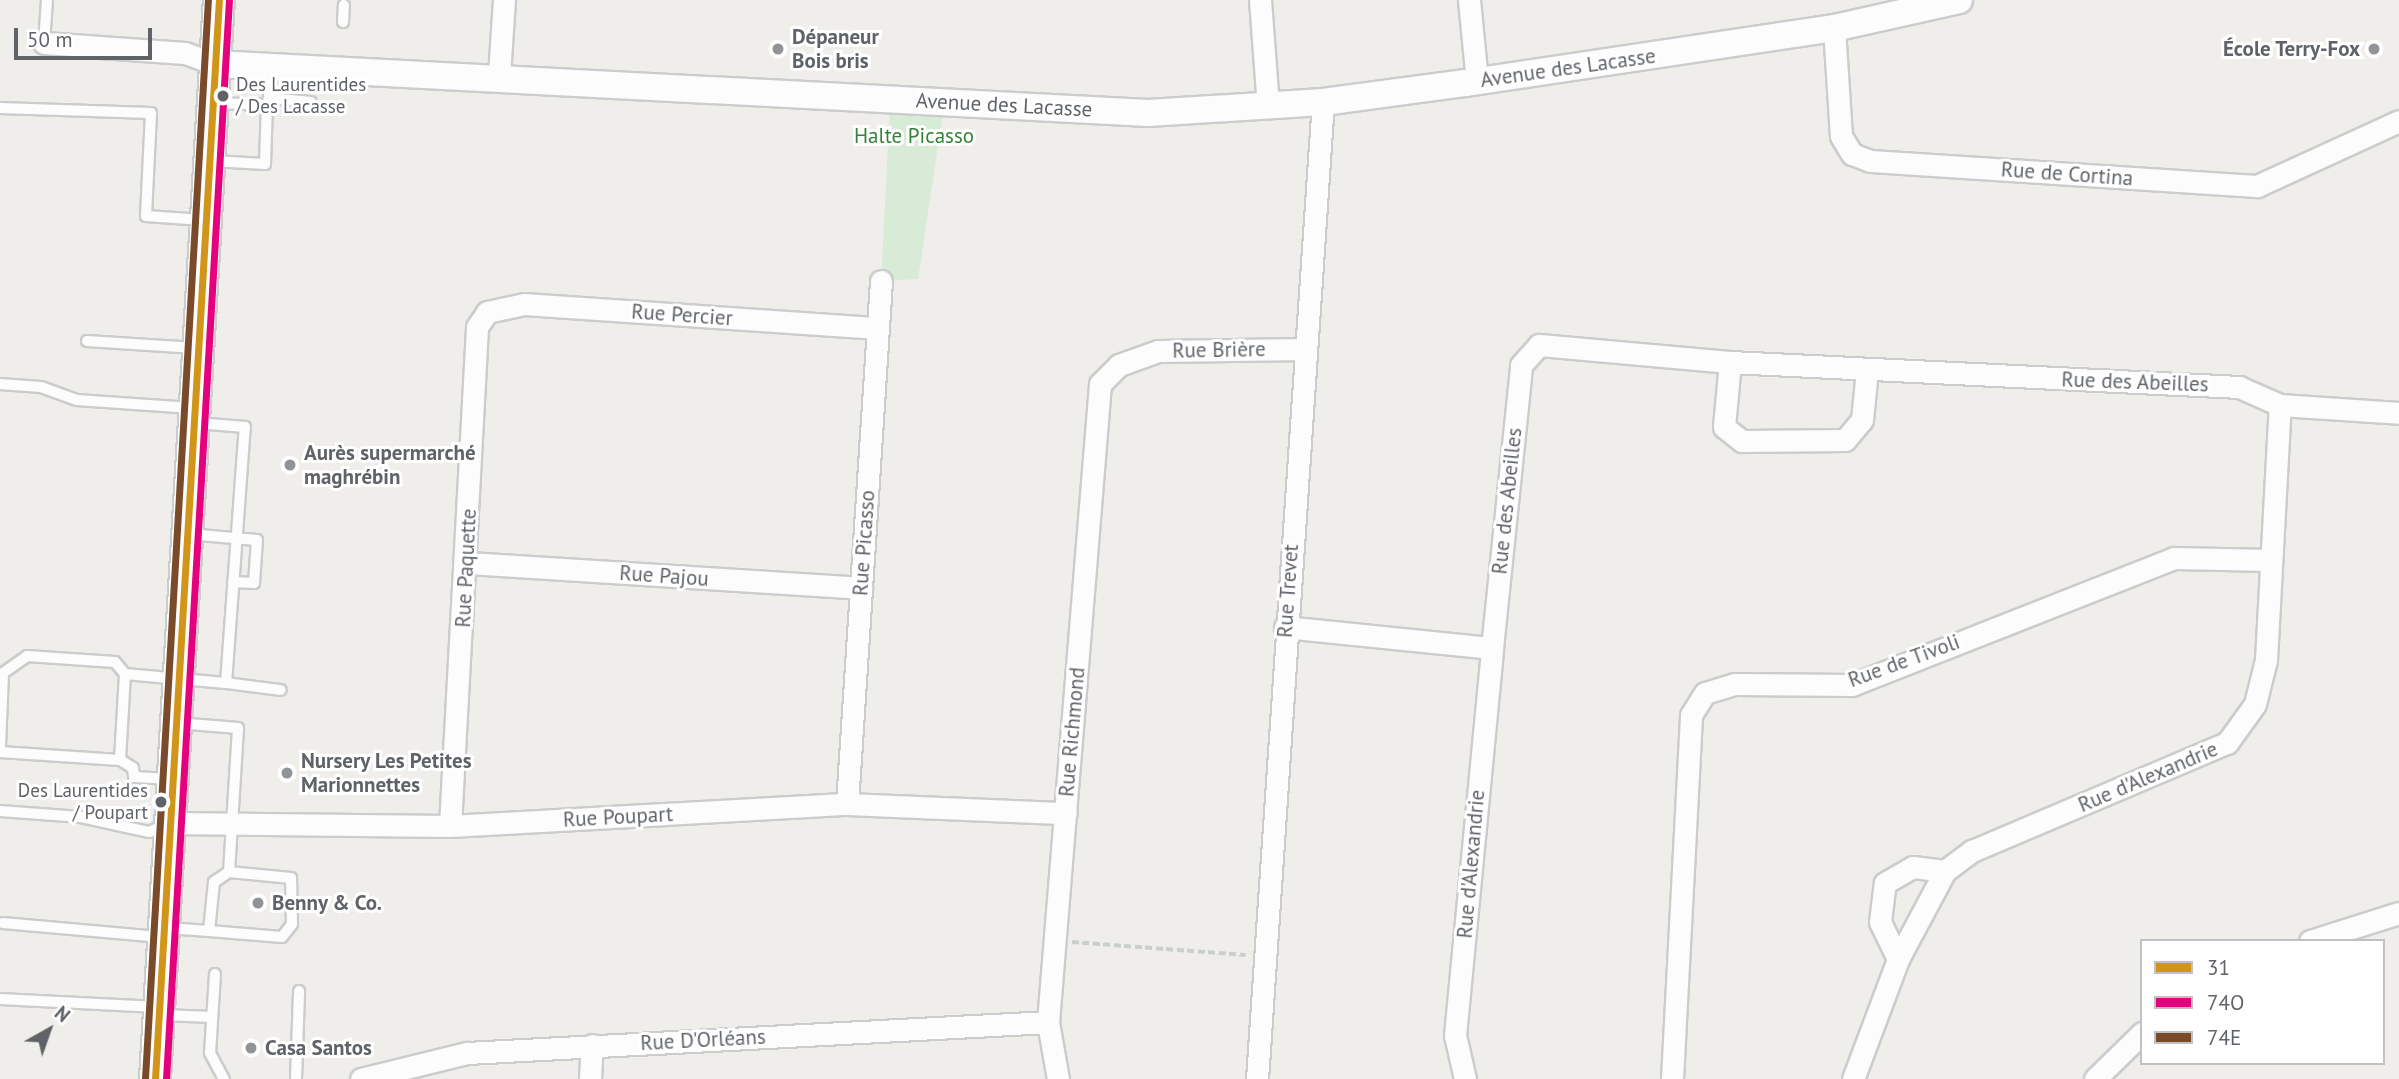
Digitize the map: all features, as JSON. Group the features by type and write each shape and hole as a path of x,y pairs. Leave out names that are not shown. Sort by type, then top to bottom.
{"main road":[{"path":"155,1079 219,0"}],"street":[{"path":"499,75 504,0"},
{"path":"1260,0 1268,107"},
{"path":"1469,0 1477,81"},
{"name":"Avenue des Lacasse","path":"44,43 185,53 215,64 499,75 1148,113 1323,102 1477,81 1834,28 1959,0"},
{"name":"Rue de Cortina","path":"1834,28 1841,136 1852,153 1870,161 2257,186 2399,121"},
{"name":"Rue Trevet","path":"1257,1079 1262,956 1323,102"},
{"name":"Rue Picasso","path":"847,804 881,281"},
{"name":"Rue Percier","path":"487,312 524,304 878,328"},
{"name":"Rue Paquette","path":"450,827 467,563 477,327 487,312"},
{"name":"Rue des Abeilles","path":"1492,649 1521,365 1539,345 1730,362 2239,387 2280,405 2399,413"},
{"name":"Rue Brière","path":"1100,384 1119,365 1158,351 1305,349"},
{"path":"1730,362 1724,427 1742,441 1845,440 1862,420 1867,370"},
{"name":"Rue Richmond","path":"1058,1079 1048,1023 1059,941 1066,813 1100,384"},
{"name":"Rue d'Alexandrie","path":"1853,1079 1898,959 1945,872 1972,851 2227,743 2255,704 2266,660 2280,405"},
{"name":"Rue de Tivoli","path":"1672,1079 1691,715 1705,693 1735,684 1852,685 2161,562 2271,560"},
{"name":"Rue Pajou","path":"467,563 861,588"},
{"path":"1286,626 1492,649"},
{"name":"Rue d'Alexandrie","path":"1465,1079 1455,1035 1492,649"},
{"name":"Rue Poupart","path":"171,823 232,826 450,827 847,804 1066,813"},
{"path":"1898,959 1880,922 1885,883 1913,867 1945,872"},
{"path":"2316,939 2399,913"},
{"name":"Rue D'Orléans","path":"361,1079 396,1075 456,1054 1048,1023"},
{"path":"2095,1079 2140,1035"},
{"path":"590,1079 592,1045"}],"lane":[{"path":"44,43 47,0"},
{"path":"343,22 344,5"},
{"path":"210,161 265,164 268,102 274,66"},
{"path":"213,103 311,102"},
{"path":"0,108 151,113 146,216 206,220"},
{"path":"87,341 199,348"},
{"path":"0,384 41,387 77,400 195,415 245,427 226,683"},
{"path":"188,534 257,540 254,583 233,582"},
{"path":"0,746 3,673 27,656 115,662 125,674 120,760"},
{"path":"125,674 281,690"},
{"path":"177,723 238,728 229,872"},
{"path":"0,752 120,760 133,768 134,777 173,779"},
{"path":"0,811 81,817 149,832 171,823"},
{"path":"3,923 164,933 209,931 271,938 290,929 291,878 229,872 214,883 209,931"},
{"path":"215,974 210,1053 224,1079"},
{"path":"296,1079 299,990"},
{"path":"0,999 212,1017"}],"path":[{"path":"1059,941 1262,956"}],"green space":[{"name":"Halte Picasso","path":"890,108 943,113 918,279 881,281"}],"transit line":[{"name":"74E","path":"145,1078 208,0"},
{"name":"31","path":"155,1079 219,0"},
{"name":"74O","path":"166,1079 229,1"}],"place":[{"name":"Dépaneur Bois bris","path":"778,49"},
{"name":"École Terry-Fox","path":"2374,49"},
{"name":"Des Laurentides / Des Lacasse","path":"223,96"},
{"name":"Aurès supermarché maghrébin","path":"290,465"},
{"name":"Nursery Les Petites Marionnettes","path":"287,773"},
{"name":"Des Laurentides / Poupart","path":"161,802"},
{"name":"Benny & Co.","path":"258,903"},
{"name":"Casa Santos","path":"251,1048"}]}
